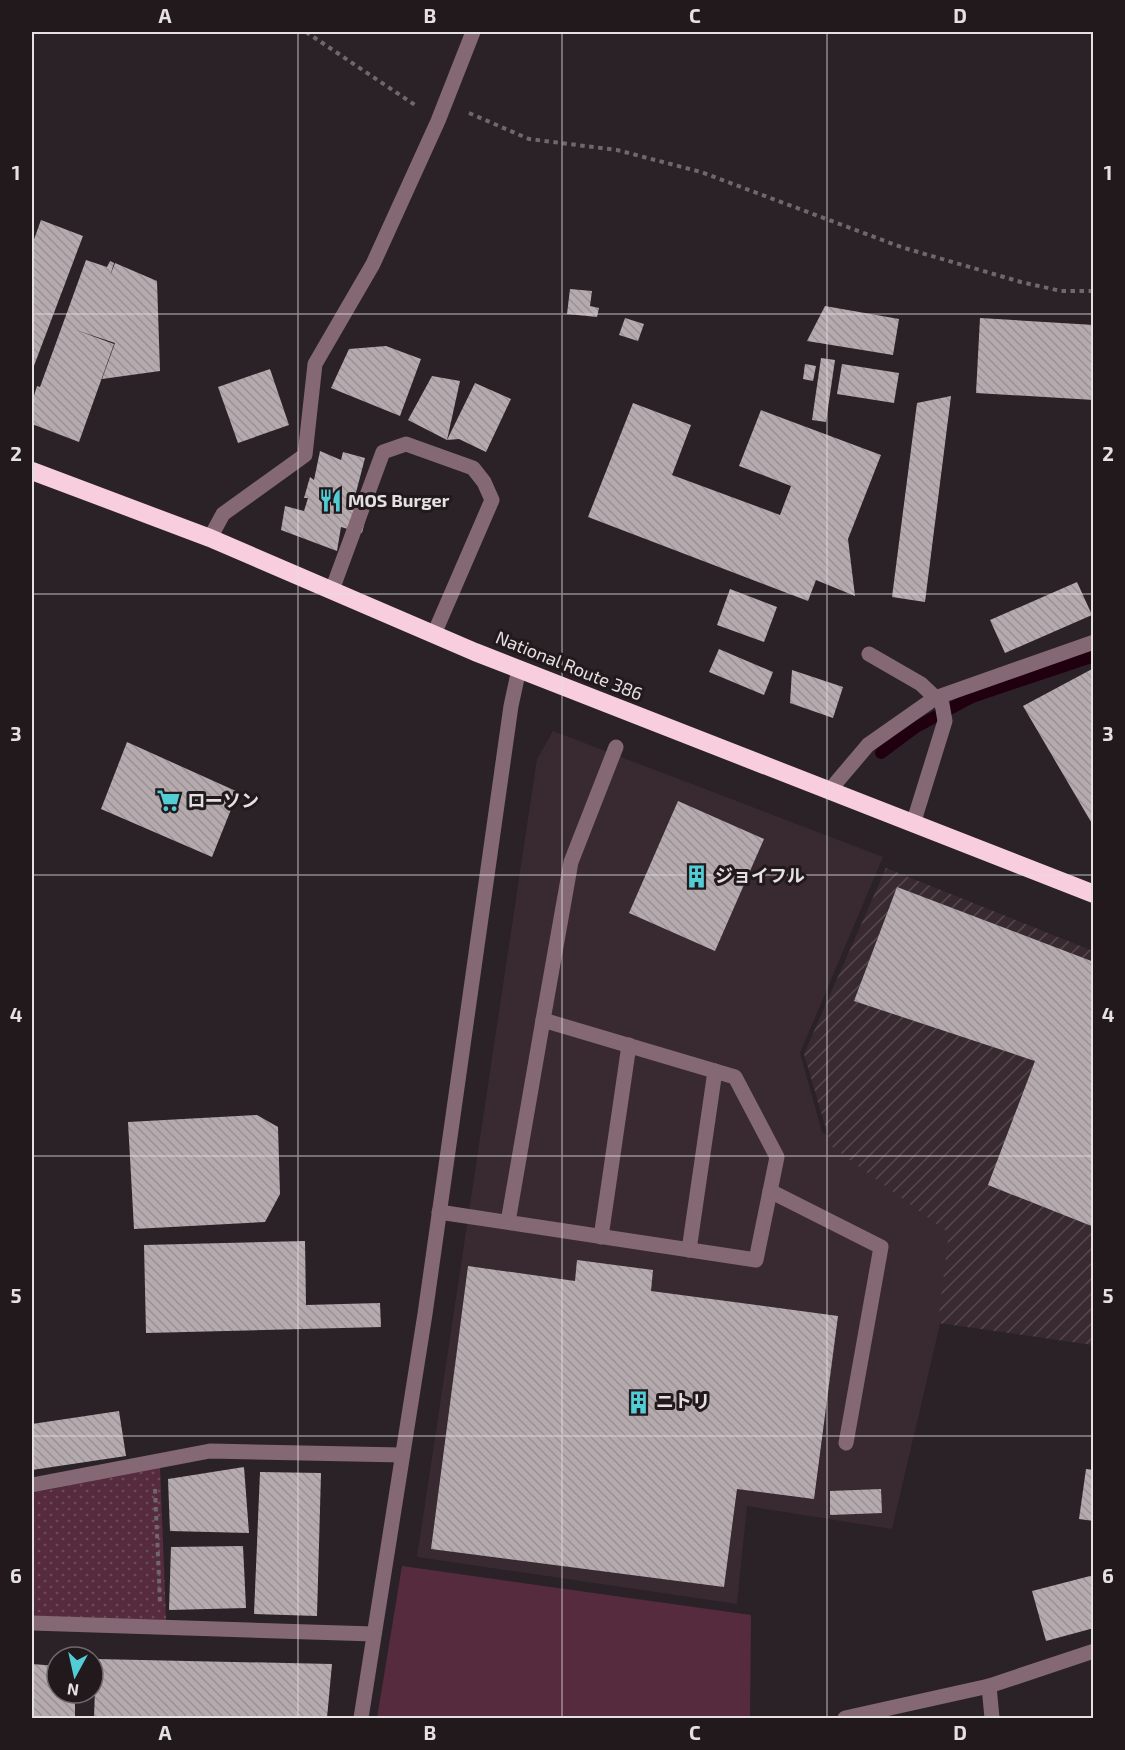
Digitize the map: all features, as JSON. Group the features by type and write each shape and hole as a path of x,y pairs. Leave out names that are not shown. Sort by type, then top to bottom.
{"highway":[{"name":"National Route 386","path":"32,471 210,538 519,669 1094,894"}],"street":[{"path":"210,538 224,514 305,455 315,364 374,264 438,121 473,32"},
{"path":"332,590 383,452 406,444 472,468 484,482 492,500 434,634"},
{"path":"829,791 868,745 939,701 1094,642"},
{"path":"869,654 921,684 939,701 945,721 913,824"},
{"path":"361,1719 439,1212 511,706 519,669"},
{"path":"508,1222 571,862 616,747"},
{"path":"439,1212 756,1260 777,1157 735,1077 543,1020"},
{"path":"601,1237 629,1045"},
{"path":"689,1250 715,1071"},
{"path":"770,1191 882,1247 846,1443"},
{"path":"32,1485 210,1451 402,1455"},
{"path":"32,1623 374,1634"},
{"path":"845,1719 989,1686 1094,1651"},
{"path":"989,1686 992,1719"}],"path":[{"path":"306,32 438,121"},
{"path":"444,102 529,139 616,150 701,172 901,247 1021,282 1061,291 1094,291"},
{"path":"154,1462 161,1627"}],"shaded area":[{"path":"553,731 883,857 800,1053 822,1132 963,1226 892,1529 747,1506 737,1604 417,1557 537,759"},
{"path":"886,868 1093,951 1093,1345 938,1323 949,1233 831,1146 804,1054"},
{"path":"160,1467 166,1620 32,1616 32,1493"},
{"path":"402,1566 751,1615 750,1718 377,1718"}],"building":[{"path":"41,220 83,236 32,371 32,245"},
{"path":"86,260 107,267 110,261 114,263 110,276 115,263 157,281 160,371 102,379 115,343 76,330 114,344 79,442 32,424 32,402 37,386 40,387"},
{"path":"570,289 592,291 590,306 599,308 597,317 567,314"},
{"path":"825,306 899,319 893,355 807,341"},
{"path":"625,318 644,324 638,341 619,335"},
{"path":"980,318 1094,325 1094,400 976,393"},
{"path":"386,346 421,359 400,416 331,388 349,349"},
{"path":"821,358 835,360 826,422 812,420"},
{"path":"805,364 816,366 813,381 803,379"},
{"path":"842,364 899,373 894,403 837,394"},
{"path":"270,369 289,425 238,443 218,387"},
{"path":"432,376 460,381 447,440 408,420"},
{"path":"475,383 511,399 486,452 459,439 447,440"},
{"path":"951,396 925,602 892,597 917,403"},
{"path":"633,403 691,425 672,475 780,515 791,486 739,466 761,410 881,455 848,539 855,596 816,580 808,601 588,517"},
{"name":"MOS Burger","path":"320,451 341,460 343,452 365,458 353,504 368,509 362,533 341,527 337,551 281,530 285,506 304,511 308,498 304,498 310,477 314,480"},
{"path":"1077,582 1092,615 1005,653 990,620"},
{"path":"730,589 777,607 764,642 717,625"},
{"path":"719,649 773,672 764,695 709,672"},
{"path":"1094,668 1094,827 1023,706"},
{"path":"792,670 843,687 833,718 790,703"},
{"name":"ローソン","path":"127,742 238,792 212,857 101,809"},
{"name":"ジョイフル","path":"678,801 764,839 715,951 629,913"},
{"path":"897,887 1094,962 1094,1227 988,1185 1035,1061 854,1001"},
{"path":"257,1115 278,1127 280,1194 265,1222 134,1229 128,1122"},
{"path":"305,1241 306,1305 380,1303 381,1327 146,1333 144,1245"},
{"name":"ニトリ","path":"577,1260 653,1270 651,1291 838,1316 814,1499 737,1489 724,1587 431,1549 468,1266 575,1281"},
{"path":"119,1411 126,1456 32,1470 32,1424"},
{"path":"244,1467 249,1533 170,1531 168,1479"},
{"path":"1086,1469 1094,1470 1094,1521 1079,1519"},
{"path":"260,1472 321,1473 317,1616 254,1614"},
{"path":"881,1489 882,1513 830,1515 830,1491"},
{"path":"243,1546 246,1608 169,1610 171,1547"},
{"path":"1094,1575 1094,1628 1046,1641 1032,1591"},
{"path":"105,1659 332,1664 327,1718 94,1718 94,1705 105,1705"},
{"path":"32,1664 45,1665 45,1705 75,1705 75,1718 32,1718"}],"waterway":[{"path":"881,753 916,727 972,697 1094,656"}],"place":[{"name":"MOS Burger","path":"330,501"},
{"name":"ローソン","path":"169,801"},
{"name":"ジョイフル","path":"697,876"},
{"name":"ニトリ","path":"638,1402"}]}
